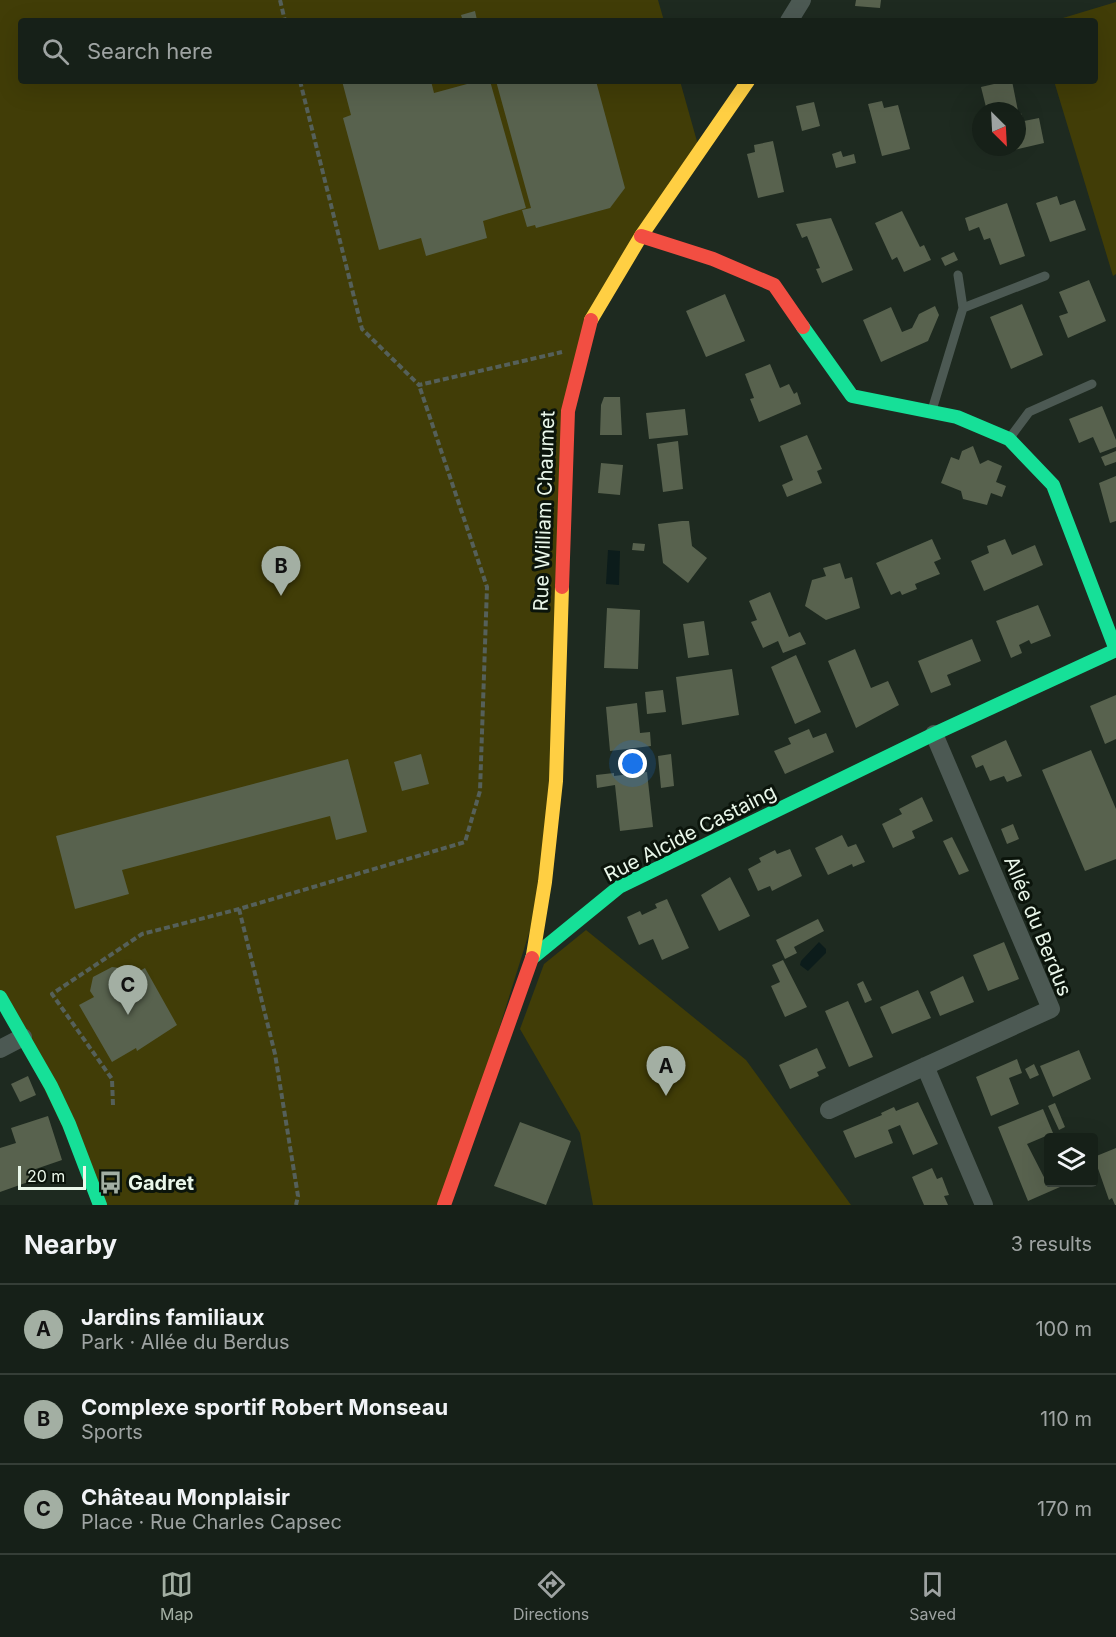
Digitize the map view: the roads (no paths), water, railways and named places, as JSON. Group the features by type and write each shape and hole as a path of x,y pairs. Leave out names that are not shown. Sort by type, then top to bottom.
{"street":[{"path":"791,18 802,0"},
{"name":"Rue William Chaumet","path":"533,955 545,882 556,781 568,411 593,313 641,236 746,84"},
{"path":"641,236 712,260 774,285 852,396 957,417 1010,439 1053,485 1116,650"},
{"name":"Rue Alcide Castaing","path":"533,955 619,887 934,734 1116,650"},
{"name":"Allée du Berdus","path":"829,1110 1051,1009 934,734"},
{"path":"444,1205 533,955"},
{"path":"0,997 69,1124 100,1205"},
{"path":"0,1049 23,1037"},
{"path":"925,1066 984,1205"}],"lane":[{"path":"931,412 963,308 958,275"},
{"path":"963,308 1045,276"},
{"path":"1010,439 1029,412 1092,384"}],"place":[{"name":"Complexe sportif Robert Monseau","path":"281,596"},
{"name":"Château Monplaisir","path":"128,1015"},
{"name":"Jardins familiaux","path":"666,1096"},
{"name":"Gadret","path":"110,1183"}]}
